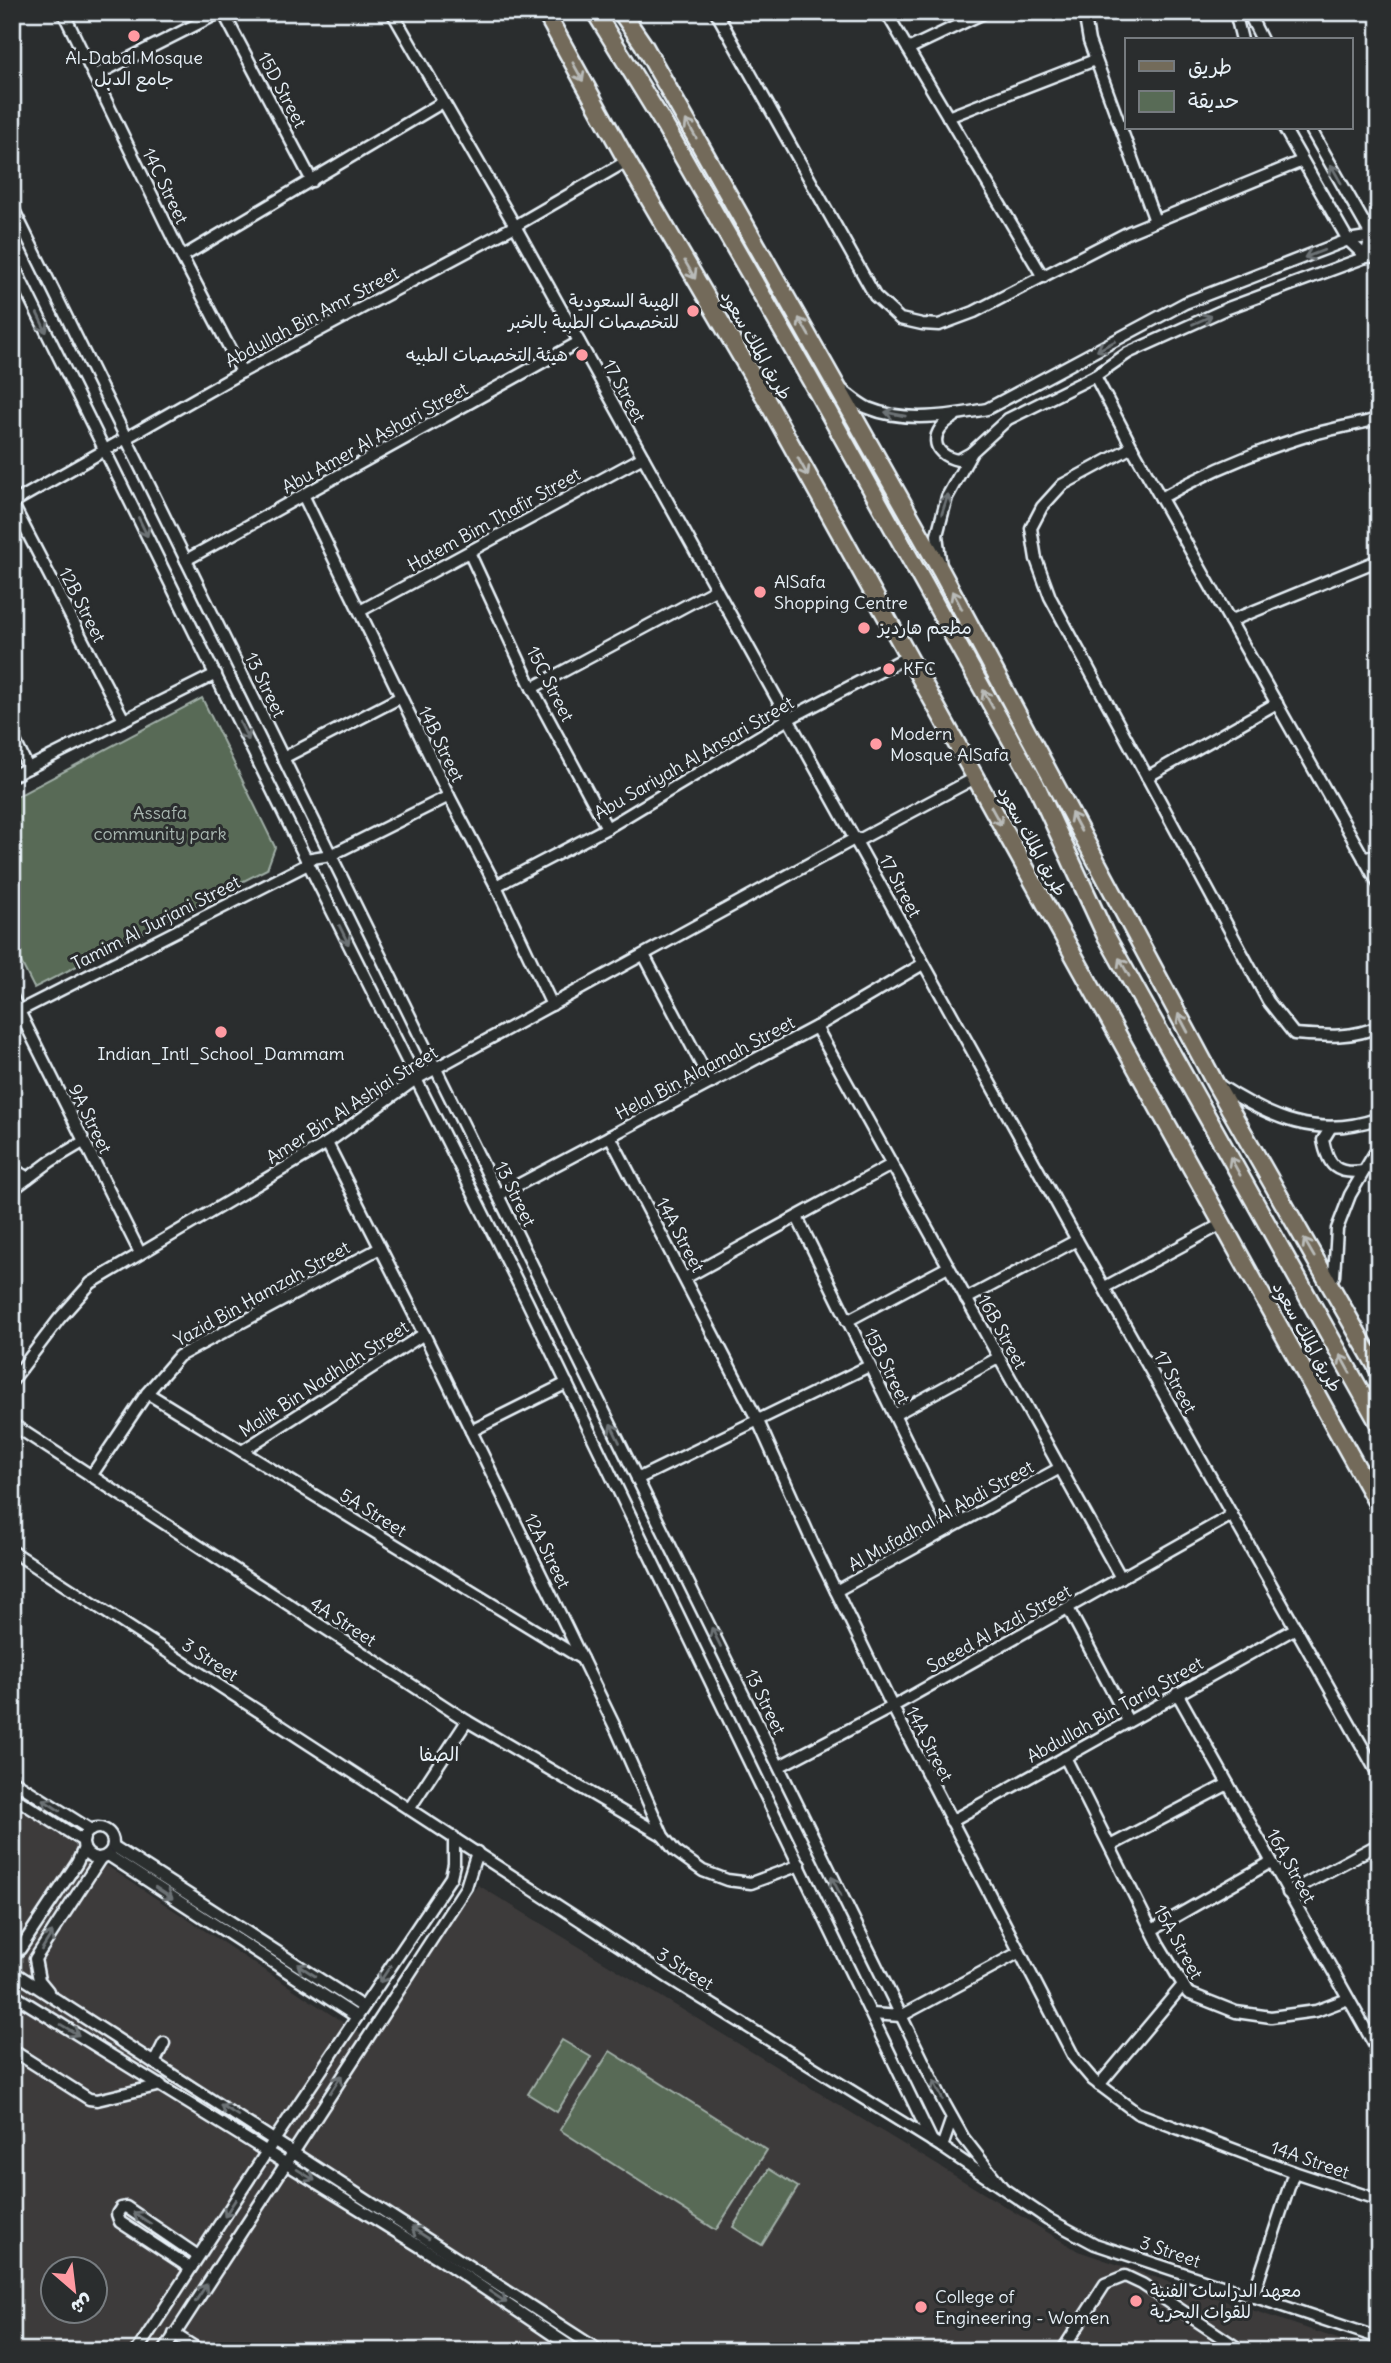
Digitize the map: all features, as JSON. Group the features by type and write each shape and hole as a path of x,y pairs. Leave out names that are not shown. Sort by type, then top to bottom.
{"main road":[{"name":"طريق الملك سعود","path":"545,12 626,161 767,401 1379,1507"},
{"name":"طريق الملك سعود","path":"595,12 665,126 803,367 1036,785 1105,934 1379,1424"},
{"path":"621,12 643,44 838,386 941,571 1215,1083 1379,1371"}],"street":[{"name":"14C Street","path":"64,12 182,257 242,372"},
{"path":"94,76 222,12"},
{"name":"15D Street","path":"222,12 312,181"},
{"name":"17 Street","path":"392,12 515,226 1076,1240 1105,1287 1379,1776"},
{"path":"627,12 643,44"},
{"path":"716,12 875,296 900,319 939,325 974,312 1129,232 1302,162"},
{"path":"886,12 1043,277"},
{"path":"908,49 986,12"},
{"path":"1084,12 1089,41 1155,221"},
{"path":"1235,12 1242,38"},
{"path":"1248,12 1261,38"},
{"path":"948,117 1096,60"},
{"path":"182,257 443,102"},
{"path":"1285,130 1348,240 1366,257"},
{"path":"1311,130 1375,235"},
{"name":"Abdullah Bin Amr Street","path":"12,503 242,372 515,226 626,161"},
{"name":"13 Street","path":"12,206 901,2016 962,2137 1002,2187"},
{"path":"838,386 867,408 904,416 958,415 987,409 1185,303 1348,240 1375,235"},
{"path":"1366,257 1375,235"},
{"path":"958,415 941,424 936,438 940,450 947,458 958,460 972,452 1008,419 1095,376 1128,353 1228,308 1366,257 1379,256"},
{"name":"13 Street","path":"12,262 567,1383 937,2144"},
{"name":"Abu Amer Al Ashari Street","path":"186,560 304,497 579,342"},
{"path":"1095,376 1132,447 1379,885"},
{"path":"1161,498 1202,475 1268,449 1302,437 1379,419"},
{"path":"1132,447 1062,485 1042,507 1031,528 1036,559 1049,597 1268,1001 1294,1034 1349,1034 1379,1026"},
{"path":"941,571 937,535 947,497 972,452"},
{"name":"Hatem Bim Thafir Street","path":"360,611 643,457"},
{"name":"14B Street","path":"304,497 552,1005"},
{"name":"12B Street","path":"12,503 124,720"},
{"name":"15C Street","path":"469,552 532,688 607,828"},
{"path":"1230,621 1379,560"},
{"path":"532,688 715,590"},
{"name":"Abu Sariyah Al Ansari Street","path":"496,886 607,828 788,719 908,657"},
{"path":"12,776 216,674"},
{"path":"283,758 401,697"},
{"path":"1147,777 1277,704"},
{"path":"12,735 28,768"},
{"name":"Amer Bin Al Ashjai Street","path":"12,1381 59,1319 91,1283 327,1143 416,1079 975,778"},
{"name":"Tamim Al Jurjani Street","path":"19,1011 307,862 331,855 449,796"},
{"path":"1364,859 1379,854"},
{"path":"644,956 711,1083"},
{"name":"Helal Bin Alqamah Street","path":"499,1195 816,1027 923,964"},
{"name":"9A Street","path":"12,997 140,1253"},
{"name":"16B Street","path":"816,1027 1121,1578"},
{"path":"1215,1083 1245,1103 1286,1121 1331,1128 1379,1118"},
{"path":"1331,1128 1323,1140 1326,1157 1334,1167 1343,1172 1364,1171"},
{"name":"14A Street","path":"611,1136 758,1421 892,1707 1075,2059 1099,2085 1137,2113 1294,2172 1379,2200"},
{"path":"12,1190 83,1142"},
{"name":"12A Street","path":"327,1143 424,1334 617,1731 663,1836 675,1851 703,1871 727,1880 751,1884 800,1865"},
{"path":"1334,1276 1337,1228 1350,1195 1379,1150"},
{"path":"685,1278 891,1165"},
{"path":"12,1168 28,1178"},
{"name":"15B Street","path":"797,1217 950,1529"},
{"path":"1105,1287 1222,1224"},
{"path":"966,1298 1076,1240"},
{"name":"Yazid Bin Hamzah Street","path":"91,1476 147,1393 178,1356 380,1248"},
{"path":"847,1321 948,1267"},
{"name":"Malik Bin Nadhlah Street","path":"242,1451 424,1334"},
{"path":"894,1415 999,1358"},
{"path":"637,1479 869,1366"},
{"path":"471,1431 567,1383"},
{"name":"5A Street","path":"147,1393 582,1660"},
{"name":"4A Street","path":"12,1424 467,1721 663,1836"},
{"name":"Al Mufadhal Al Abdi Street","path":"836,1591 1060,1468"},
{"name":"Saeed Al Azdi Street","path":"779,1766 892,1707 1232,1515"},
{"name":"3 Street","path":"12,1551 669,1978 937,2144 1048,2218 1095,2244 1379,2338"},
{"path":"1068,1608 1128,1721"},
{"name":"Abdullah Bin Tariq Street","path":"951,1821 1296,1628"},
{"name":"16A Street","path":"1177,1693 1379,2053"},
{"path":"410,1808 467,1721"},
{"name":"15A Street","path":"1065,1757 1152,1930 1188,1993 1236,2012 1271,2017 1315,2011 1348,1998"},
{"path":"12,1780 90,1830 104,1829 113,1839 107,1853 35,1959 39,1980 55,1999"},
{"path":"1110,1846 1228,1784"},
{"path":"12,1796 83,1845 87,1854 107,1853 363,2007"},
{"path":"12,1956 20,1949 70,1874 90,1830"},
{"path":"136,2351 451,1877 454,1837"},
{"path":"1288,1893 1379,1844"},
{"path":"163,2351 466,1887 477,1852"},
{"path":"107,1853 357,2017"},
{"path":"1152,1930 1271,1863"},
{"path":"451,1877 466,1887"},
{"path":"401,1951 417,1961"},
{"path":"872,2014 901,2016 1018,1953"},
{"path":"12,1971 294,2151 575,2349 580,2338"},
{"path":"1099,2085 1183,1985"},
{"path":"12,1994 600,2351"},
{"path":"154,2063 164,2043"},
{"path":"338,2045 354,2057"},
{"path":"12,2050 89,2099 97,2100 161,2085"},
{"path":"937,2144 952,2118"},
{"path":"1253,2297 1294,2172"},
{"path":"190,2268 120,2222 117,2214 121,2208 126,2207 198,2256"},
{"path":"1062,2351 1105,2284 1125,2276 1142,2284 1236,2349"},
{"path":"174,2334 201,2351"}],"shaded area":[{"path":"12,1803 362,2035 478,1885 1078,2251 1373,2351 12,2351"}],"green space":[{"name":"Assafa community park","path":"202,698 275,847 267,869 34,988 12,944 12,799"},
{"path":"562,2040 591,2057 557,2112 528,2094"},
{"path":"610,2051 767,2150 716,2230 560,2130"},
{"path":"769,2169 798,2187 762,2245 733,2227"}],"place":[{"name":"Al-Dabal Mosque جامع الدبل","path":"134,36"},
{"name":"الهيىة السعودية للتخصصات الطبية بالخبر","path":"693,311"},
{"name":"هيئة التخصصات الطبيه","path":"582,355"},
{"name":"AlSafa Shopping Centre","path":"760,592"},
{"name":"مطعم هارديز","path":"864,628"},
{"name":"KFC","path":"889,669"},
{"name":"Modern Mosque AlSafa","path":"876,744"},
{"name":"Indian_Intl_School_Dammam","path":"221,1032"},
{"name":"معهد الدراسات الفنية للقوات البحرية","path":"1136,2301"},
{"name":"College of Engineering - Women","path":"921,2307"}],"district":[{"name":"الصفا","path":"439,1754"}]}
